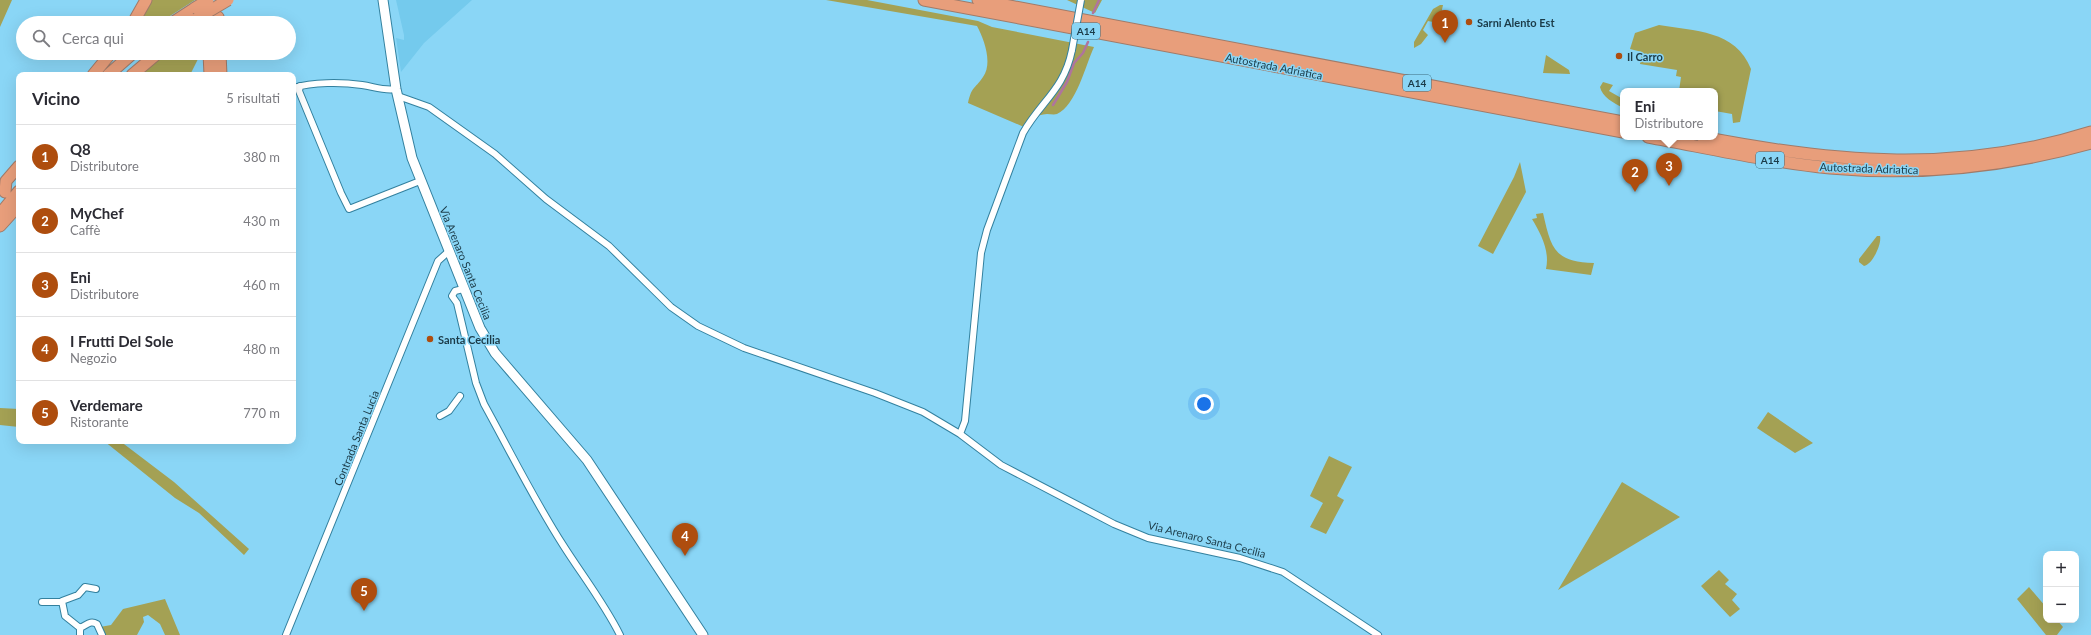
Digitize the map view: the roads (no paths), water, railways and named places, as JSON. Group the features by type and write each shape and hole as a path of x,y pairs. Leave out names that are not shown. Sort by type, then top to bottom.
{"highway":[{"path":"137,16 146,0"},
{"path":"194,16 208,0"},
{"path":"195,16 228,0"},
{"name":"Autostrada Adriatica","path":"924,0 1620,131"},
{"name":"Autostrada Adriatica","path":"978,0 1620,121"},
{"path":"95,72 105,60"},
{"path":"111,72 124,60"},
{"path":"126,72 140,60"},
{"path":"136,72 150,60"},
{"path":"209,60 210,72"},
{"path":"220,60 220,72"},
{"name":"Autostrada Adriatica","path":"1718,140 1828,157 1916,161 1970,157 2014,151 2091,132"},
{"name":"Autostrada Adriatica","path":"1664,140 1794,164 1894,171 1940,170 1993,164 2029,158 2091,143"},
{"path":"2,195 6,181 16,169"},
{"path":"2,195 16,179"},
{"path":"0,214 16,195"},
{"path":"0,226 16,207"}],"street":[{"name":"Via Arenaro Santa Cecilia","path":"383,0 397,92 405,132 420,181 471,310 487,342 587,460 703,635"},
{"path":"960,434 965,421 981,253 987,230 1023,133 1029,122 1057,89 1066,70 1072,50 1081,0"},
{"name":"Via Arenaro Santa Cecilia","path":"296,87 342,84 362,85 397,92 429,107 495,154 546,199 609,246 671,307 698,326 744,348 875,393 923,412 960,434 1001,465 1114,524 1148,538 1240,558 1283,572 1378,635"},
{"path":"300,86 299,91 349,208 420,181"},
{"name":"Contrada Santa Lucia","path":"286,635 438,261 448,252"},
{"path":"463,289 455,291 452,296 457,303 476,383 484,404 563,545 583,572 620,635"},
{"path":"440,416 449,411 460,396"},
{"path":"42,602 61,602 64,599 78,595 85,587 96,589"},
{"path":"61,602 65,616 80,628"},
{"path":"80,628 90,622 94,622 98,624 102,635"},
{"path":"80,628 80,635"}],"waterway":[{"path":"1093,13 1099,0"},
{"path":"1053,105 1067,82 1074,63 1083,53 1088,42"}],"tunnel":[{"path":"206,5 207,16"}],"place":[{"name":"Sarni Alento Est","path":"1469,22"},
{"name":"Q8","path":"1445,43"},
{"name":"Il Carro","path":"1619,56"},
{"name":"Eni","path":"1669,186"},
{"name":"MyChef","path":"1635,192"},
{"name":"Santa Cecilia","path":"430,339"},
{"name":"I Frutti Del Sole","path":"685,556"},
{"name":"Verdemare","path":"364,611"}]}
